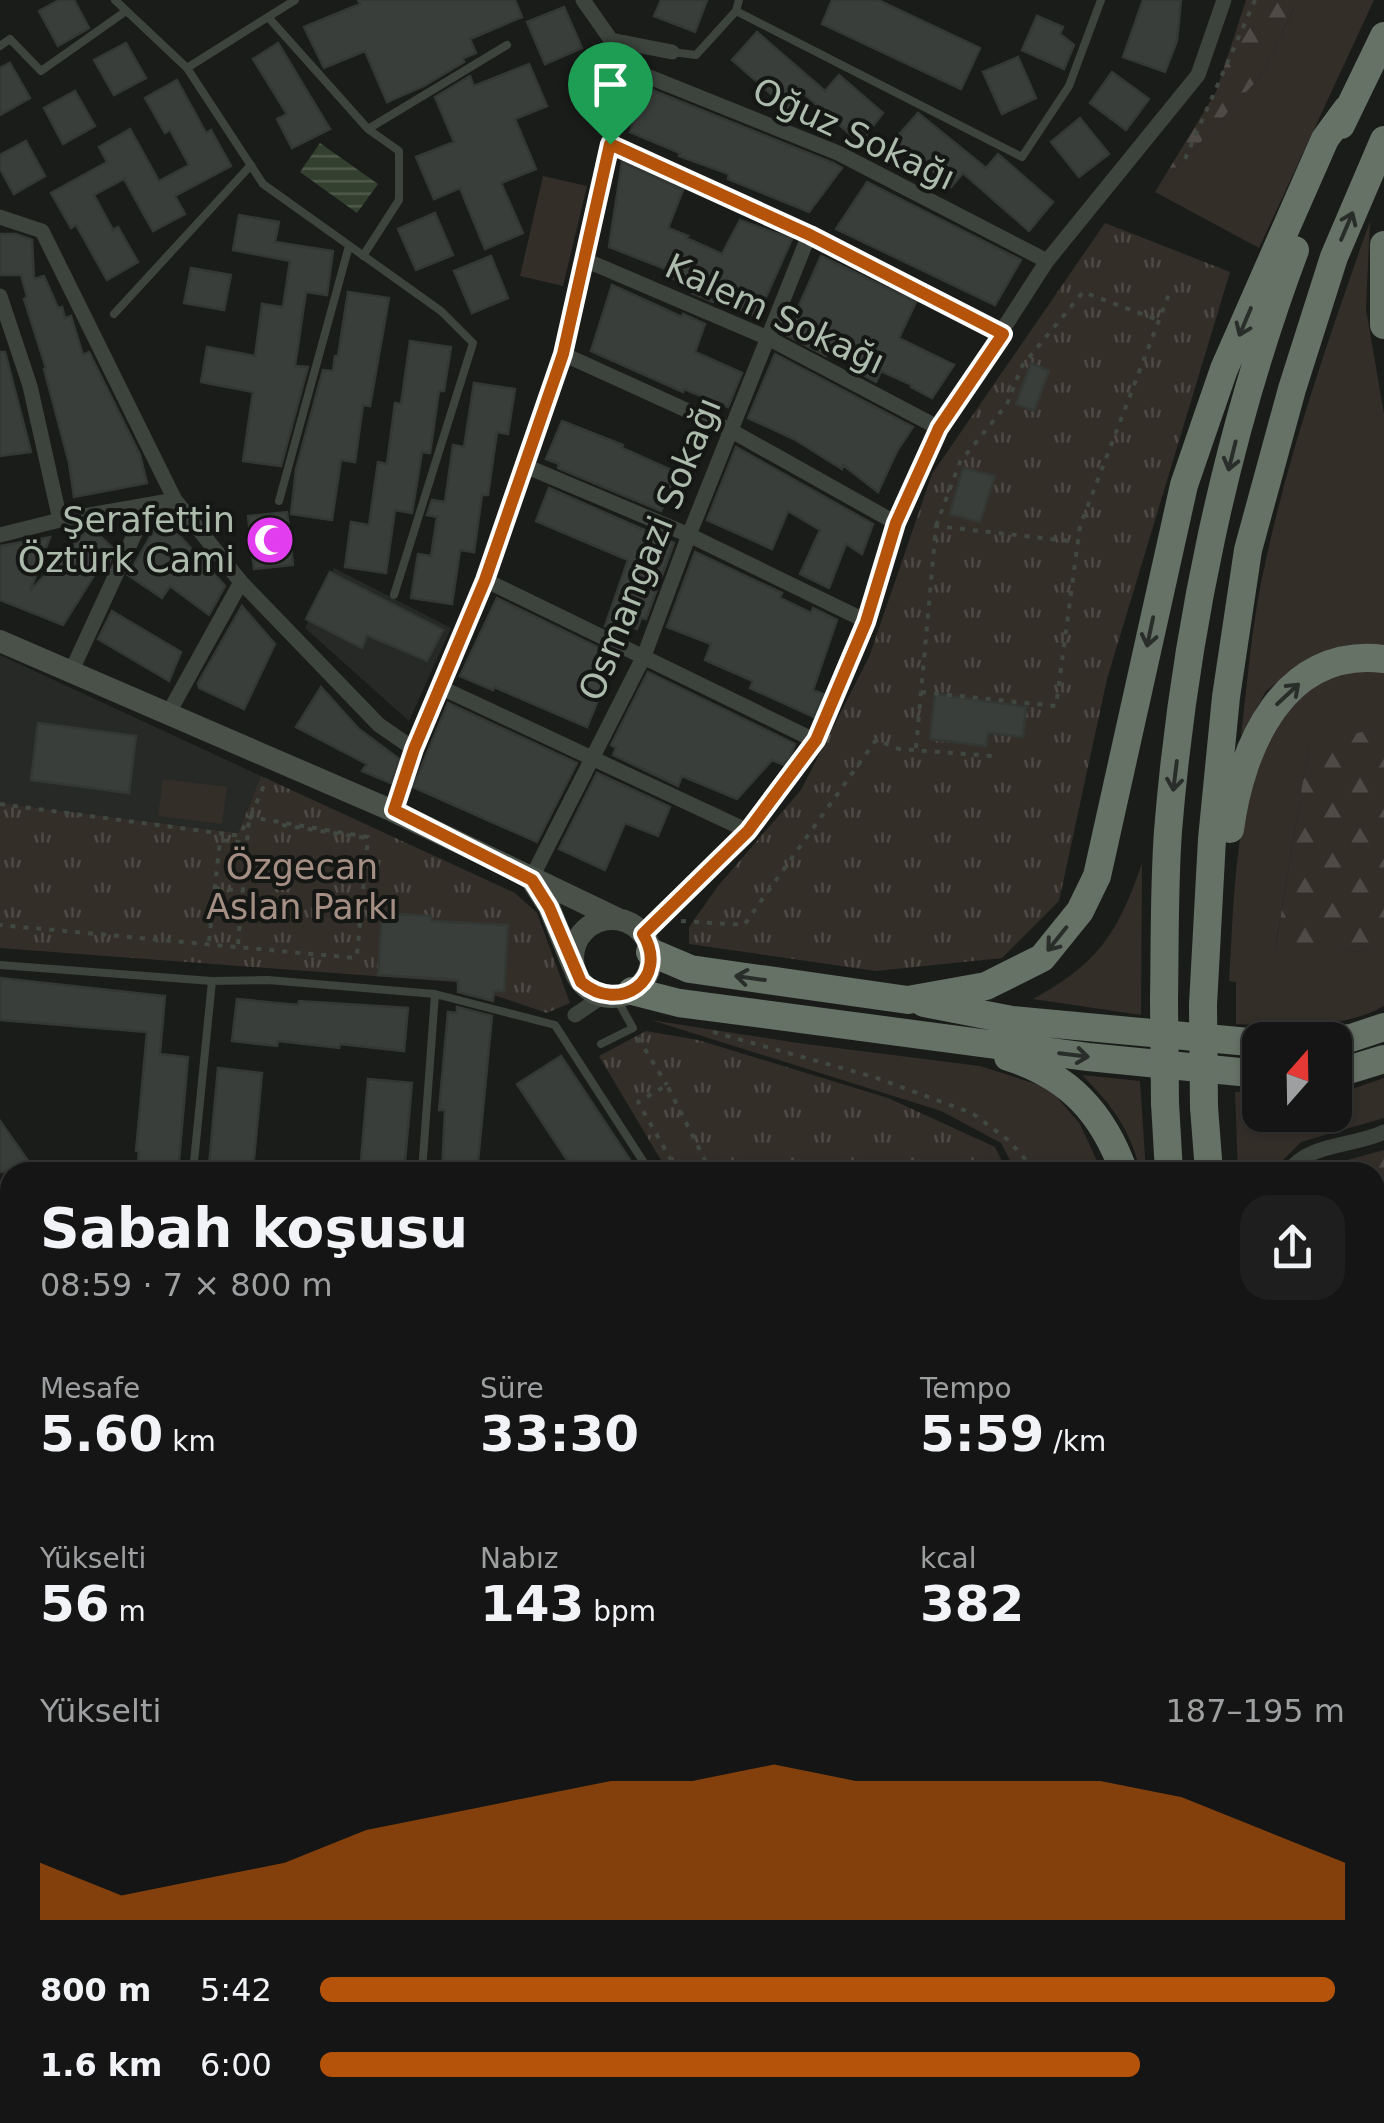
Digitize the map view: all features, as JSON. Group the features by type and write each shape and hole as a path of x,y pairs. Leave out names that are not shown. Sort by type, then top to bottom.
{"highway":[{"path":"1168,1162 1164,999 1168,832 1190,649 1232,454 1276,301 1348,109 1384,36"},
{"path":"908,1000 986,986 1042,958 1080,910 1098,876 1184,485 1224,369 1253,302 1325,138 1348,109"},
{"path":"1208,1162 1203,1006 1214,822 1226,697 1248,550 1334,256 1384,140"},
{"path":"1384,244 1384,325"},
{"path":"1207,948 1225,868 1234,797 1255,735 1293,686 1323,668 1352,660 1384,659"},
{"path":"650,935 690,970 908,1000 1012,1020 1242,1041"},
{"path":"617,994 1088,1057 1242,1072"},
{"path":"865,1027 978,1047 1034,1065 1072,1092 1101,1120 1120,1162"},
{"path":"1352,1038 1384,1027"},
{"path":"1352,1069 1384,1059"}],"main road":[{"path":"0,641 394,810 618,920"},
{"path":"532,880 549,907 575,970 581,982 617,994 648,974 650,935 627,922 606,919 586,929 574,948 575,970"}],"street":[{"path":"394,810 414,749 485,580 563,354 610,144 632,70 583,0"},
{"path":"650,935 748,831 816,740 866,622 896,523 939,428 1048,261 1198,75 1224,0"},
{"path":"611,40 672,52"},
{"name":"Oğuz Sokağı","path":"632,70 838,153 1048,261"},
{"path":"610,144 810,235 1003,334"},
{"path":"0,217 42,231 175,500 241,582 379,725 414,749"},
{"name":"Osmangazi Sokağı","path":"532,880 644,656 688,534 810,235"},
{"name":"Kalem Sokağı","path":"583,259 770,340 939,428"},
{"path":"0,296 30,386 60,520"},
{"path":"563,354 730,430 896,523"},
{"path":"523,465 688,534 866,622"},
{"path":"0,535 175,500"},
{"path":"71,672 148,505"},
{"path":"485,580 816,740"},
{"path":"168,714 241,582"},
{"path":"442,688 748,831"},
{"path":"575,1015 617,994"},
{"path":"1296,1162 1316,1152 1384,1132"}],"lane":[{"path":"115,0 188,68 263,184 441,311 473,343 394,596"},
{"path":"188,68 295,0"},
{"path":"672,52 696,55 736,11 738,0"},
{"path":"736,11 1022,157 1068,86 1100,0"},
{"path":"0,46 10,39 41,71 126,10"},
{"path":"268,17 368,129 399,150 399,200 363,256"},
{"path":"368,129 508,45"},
{"path":"114,314 251,165"},
{"path":"279,500 349,246"},
{"path":"0,965 435,994 555,1025 575,1015"},
{"path":"194,1162 212,981"},
{"path":"423,1162 435,994"},
{"path":"601,1044 632,1028 617,994"},
{"path":"555,1025 644,1162"}],"path":[{"path":"1185,160 1255,0"},
{"path":"916,748 936,526 960,462 1007,404 1022,366 1082,292 1159,320"},
{"path":"921,692 1056,706 1080,526 1169,294"},
{"path":"936,526 1078,542"},
{"path":"650,935 744,925 876,740 898,748 993,756"},
{"path":"0,804 238,836 276,760"},
{"path":"238,944 249,819"},
{"path":"0,924 354,958 358,955 367,835 249,819"},
{"path":"0,924 355,956 366,838 249,819"},
{"path":"209,941 220,840 247,844"},
{"path":"215,888 243,891"},
{"path":"679,1003 717,1035 874,1077 972,1113 1008,1140 1028,1162"},
{"path":"632,1028 705,1162"},
{"path":"666,1086 638,1102 672,1162"}],"shaded area":[{"path":"320,143 378,184 357,213 300,172"},
{"path":"334,568 451,628 409,721 305,628"},
{"path":"0,655 261,776 238,833 0,803"}],"green space":[{"path":"1246,0 1298,0 1260,77 1155,192 1216,92"},
{"path":"1298,0 1374,0 1259,248 1155,192 1260,77"},
{"path":"543,176 587,186 563,286 520,276"},
{"path":"1370,221 1366,309 1384,414 1384,646 1352,644 1308,660 1266,691 1241,736 1254,621 1271,537 1309,400"},
{"path":"1105,223 1230,272 1107,679 1059,901 1002,958 876,971 689,944 689,927 718,886 801,790 869,657 932,474"},
{"path":"1384,670 1384,727 1309,745 1275,950 1384,952 1384,1006 1336,1022 1236,1024 1236,982 1229,981 1238,850 1246,803 1260,758 1279,720 1307,690 1359,671"},
{"path":"1384,727 1384,952 1275,951 1309,744"},
{"name":"Özgecan Aslan Parkı","path":"261,776 515,893 537,913 570,1003 547,1013 455,982 0,948 0,803 238,833"},
{"path":"163,779 227,787 222,824 158,816"},
{"path":"1142,863 1141,1015 1033,999 1074,972 1103,944 1124,909"},
{"path":"651,1020 980,1066 1049,1088 1080,1124 1097,1162 1011,1162 1001,1143 941,1111"},
{"path":"646,1031 698,1040 888,1098 995,1147 1002,1162 662,1162 599,1056"},
{"path":"1082,1075 1140,1081 1145,1162 1137,1162 1119,1119"},
{"path":"1384,1078 1384,1118 1352,1127 1352,1089"},
{"path":"1235,1092 1242,1092 1242,1132 1336,1132 1301,1142 1281,1162 1238,1162"},
{"path":"1384,1150 1384,1162 1340,1162"}],"building":[{"path":"59,0 74,0 89,28 58,46 39,11"},
{"path":"358,0 515,0 522,17 470,39 476,53 424,86 387,102 365,51 324,68 304,27 360,4"},
{"path":"661,0 707,0 695,32 654,16"},
{"path":"832,0 878,0 980,48 961,89 822,24"},
{"path":"1143,0 1181,0 1177,41 1165,72 1123,57"},
{"path":"564,7 582,48 545,64 527,22"},
{"path":"1037,16 1063,27 1060,34 1074,45 1064,69 1022,50"},
{"path":"757,32 825,91 839,75 883,113 860,143 802,92 787,108 732,60"},
{"path":"126,43 146,78 114,95 94,60"},
{"path":"278,43 330,129 292,148 277,119 287,114 253,59"},
{"path":"1018,57 1036,98 1002,114 983,72"},
{"path":"10,63 30,98 0,115 0,68"},
{"path":"529,64 547,106 515,119 536,169 501,183 523,233 485,249 460,188 434,199 416,157 454,142 435,97 470,76 474,86"},
{"path":"1112,72 1149,99 1126,130 1090,103"},
{"path":"177,80 206,133 211,130 231,166 175,196 185,214 153,231 124,179 94,195 113,230 118,227 138,262 107,280 76,225 71,228 51,193 107,162 99,147 130,129 159,181 189,165 170,130 165,133 145,98"},
{"path":"647,88 842,168 809,212 728,179 729,174 630,132"},
{"path":"75,91 95,126 63,144 44,108"},
{"path":"918,113 986,168 998,154 1053,202 1029,231 963,173 951,187 895,139"},
{"path":"1080,118 1109,154 1079,177 1051,142"},
{"path":"26,141 45,176 14,194 0,169 0,155"},
{"path":"622,162 683,190 668,228 686,238 722,254 740,220 792,239 757,317 715,298 713,302 692,293 694,288 672,278 676,273 609,247"},
{"path":"867,182 1021,260 995,305 836,229"},
{"path":"435,213 453,255 416,270 398,229"},
{"path":"239,215 279,222 275,242 333,251 327,295 306,292 295,366 308,367 281,466 243,461 253,392 201,382 207,347 255,356 262,304 283,307 290,261 233,250"},
{"path":"0,234 32,240 34,279 44,276 58,308 62,307 65,318 71,316 83,355 89,352 140,455 147,483 74,497 69,463 24,299 27,297 21,275 0,275"},
{"path":"491,256 508,298 472,313 454,271"},
{"path":"821,256 916,302 899,338 954,365 932,398 881,371 876,382 856,371 860,361 829,348 826,356 786,335"},
{"path":"191,268 231,275 224,310 184,303"},
{"path":"612,285 705,324 695,352 742,373 728,407 684,389 683,392 591,351"},
{"path":"348,292 389,298 370,406 363,405 355,462 341,460 332,520 291,514 296,469 323,370 333,371 338,356"},
{"path":"410,341 451,347 444,391 439,391 430,453 422,452 412,513 395,510 386,573 345,567 351,522 369,525 378,462 387,464 395,403 401,404"},
{"path":"0,352 5,352 31,452 0,456"},
{"path":"775,354 913,427 878,492 843,465 842,469 794,439 748,418"},
{"path":"1031,363 1049,371 1034,411 1016,404"},
{"path":"474,383 515,389 508,434 497,432 488,495 482,495 474,552 460,550 452,604 411,598 418,554 431,556 437,517 427,515 432,500 445,502 453,445 464,447"},
{"path":"562,421 623,445 622,448 678,473 661,511 558,468 559,464 546,459"},
{"path":"736,447 873,524 862,554 846,544 829,588 800,574 820,530 788,511 772,549 707,520"},
{"path":"963,468 995,476 980,522 950,514"},
{"path":"549,488 674,543 646,619 641,618 637,629 629,626 625,636 605,626 628,560 536,521"},
{"name":"Şerafettin Öztürk Cami","path":"287,512 293,565 254,569 248,516"},
{"path":"162,516 225,586 209,615 170,586 162,598 128,575"},
{"path":"90,527 115,550 107,567 102,572 98,569 63,625 0,600 0,546 50,537 30,591"},
{"path":"695,552 782,593 780,598 811,613 813,608 837,620 813,690 823,694 814,717 750,688 753,681 705,660 711,644 667,627"},
{"path":"330,572 443,630 427,661 367,635 362,648 306,619"},
{"path":"497,598 616,656 587,727 460,676"},
{"path":"242,606 275,644 244,709 199,688 198,683"},
{"path":"112,611 181,652 169,681 98,639"},
{"path":"648,672 795,744 790,757 784,765 772,760 737,799 682,776 678,786 613,755 616,748 611,745"},
{"path":"321,687 359,729 399,759 391,783 362,771 367,764 296,727"},
{"path":"935,694 1026,707 1023,737 988,733 986,746 930,739"},
{"path":"448,703 577,763 537,842 413,787"},
{"path":"38,723 136,736 129,793 31,780"},
{"path":"597,773 670,807 658,836 625,823 605,870 559,849"},
{"path":"382,913 431,916 431,921 508,925 504,991 494,991 493,1001 458,992 458,980 378,975"},
{"path":"0,978 165,996 160,1054 188,1057 179,1162 138,1162 147,1032 0,1020"},
{"path":"237,999 408,1008 404,1051 340,1044 339,1048 278,1041 277,1046 232,1041"},
{"path":"457,1007 492,1016 478,1162 442,1162 445,1110 439,1110 448,1012 457,1013"},
{"path":"561,1056 631,1162 568,1162 517,1084"},
{"path":"218,1068 262,1073 254,1162 209,1162"},
{"path":"368,1079 412,1083 405,1162 361,1162"},
{"path":"0,1121 29,1162 0,1162"}],"place":[{"name":"Şerafettin Öztürk Cami","path":"270,540"}],"route":[{"path":"610,144 810,235 1003,334 939,428 896,523 866,622 816,740 748,831 643,934 650,952 648,974 632,991 613,997 603,996 581,982 549,907 532,880 394,810 414,749 485,580 563,354 610,144"}]}
